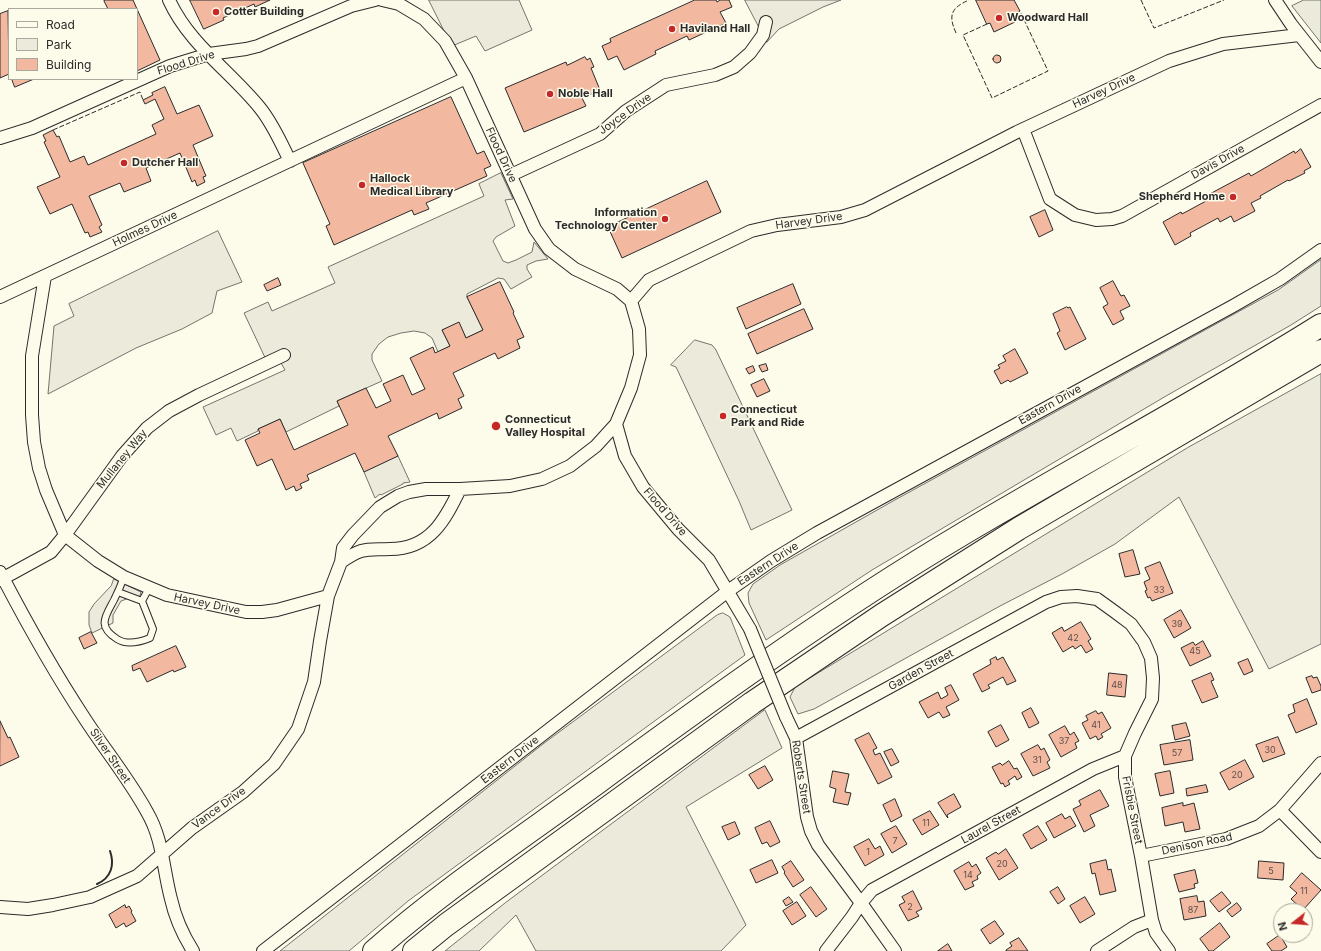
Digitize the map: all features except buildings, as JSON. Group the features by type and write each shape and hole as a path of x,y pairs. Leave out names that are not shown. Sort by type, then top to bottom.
{"highway":[{"path":"374,951 441,897 701,708 830,617 959,536 1321,325"},
{"path":"414,951 446,925 718,728 875,619 1018,529 1293,369 1321,351"}],"street":[{"path":"169,0 173,9 187,30 260,108 274,129 290,161"},
{"name":"Flood Drive","path":"382,0 399,4 424,19 445,41 466,78 535,229 549,248 575,269 617,289 631,302"},
{"path":"1276,0 1299,35 1321,62"},
{"name":"Flood Drive","path":"0,138 32,128 170,66 209,54 258,46 351,6 368,1"},
{"name":"Joyce Drive","path":"511,175 600,134 626,111 666,85 715,75 734,67 750,53 763,35 766,22"},
{"name":"Harvey Drive","path":"631,302 649,280 750,231 777,225 841,217 865,210 1023,130 1169,61 1223,44 1299,35"},
{"name":"Holmes Drive","path":"0,297 466,78"},
{"name":"Davis Drive","path":"1023,130 1050,199 1075,215 1096,220 1112,219 1122,216 1321,105"},
{"name":"Eastern Drive","path":"263,951 728,591 771,561 816,533 1233,306 1280,279 1321,250"},
{"path":"45,276 32,356 32,415 34,442 38,468 65,535"},
{"path":"328,596 341,562 343,548 353,535 386,502 410,492 432,489 510,486 542,479 570,466 596,446 616,424 632,388 640,356 639,329 631,302"},
{"name":"Mullaney Way","path":"1,577 51,552 122,456 147,428 169,411 199,395 284,355"},
{"name":"Flood Drive","path":"616,424 625,456 643,487 678,529 709,560 728,591"},
{"path":"341,562 355,552 362,550 398,549 417,544 424,540 434,532 444,519 460,489"},
{"name":"Harvey Drive","path":"65,535 98,561 124,577 166,595 246,612 277,610 328,596"},
{"name":"Silver Street","path":"1,577 85,719 148,812 158,835 163,853 170,898 177,921 194,951"},
{"name":"Roberts Street","path":"728,591 750,629 796,738 807,817 811,831 818,845 861,902 895,951"},
{"name":"Vance Drive","path":"0,907 28,909 90,897 137,876 192,828 243,792 274,764 298,730 314,682 328,596"},
{"name":"Frisbie Street","path":"1046,602 1061,596 1077,596 1097,599 1131,624 1144,642 1151,658 1153,678 1152,699 1125,756 1125,777 1152,920 1156,933 1169,951"},
{"name":"Garden Street","path":"796,738 1046,602"},
{"name":"Laurel Street","path":"826,951 852,917 861,902 872,890 1093,769 1125,756"},
{"name":"Denison Road","path":"1141,856 1226,839 1258,826 1280,810 1321,763"},
{"path":"1280,810 1321,852"},
{"path":"1097,951 1134,927 1152,920"}],"lane":[{"path":"118,592 142,601 153,629 150,638 141,642 121,641 108,633 104,626 106,612 118,592 124,577"},
{"path":"142,601 149,588"}],"green space":[{"path":"1304,0 1321,0 1321,43 1292,6"},
{"path":"1321,260 1321,306 872,570 766,640 749,603 748,593 753,584 780,565 893,501 1278,290"},
{"path":"1321,374 1321,644 1269,669 1179,497 1115,544 814,709 798,714 790,697 795,687 1187,448"},
{"path":"723,613 730,617 745,655 408,901 349,951 280,951 543,744 717,615"},
{"path":"765,710 782,748 686,807 746,925 721,951 536,951 516,915 479,951 445,951 505,903"}],"shaded area":[{"path":"429,0 519,0 532,30 485,51 476,36 452,46"},
{"path":"745,0 841,0 823,7 779,29 767,42"},
{"path":"501,173 513,199 505,200 515,226 496,237 493,241 503,261 508,263 532,252 534,242 548,259 536,261 527,265 527,269 532,277 511,289 504,279 498,278 467,294 467,297 483,330 466,338 459,323 442,330 450,346 438,352 432,338 425,333 414,331 388,337 379,344 372,354 372,360 382,381 337,401 339,406 286,432 280,419 237,441 231,428 216,435 203,407 285,370 280,361 269,366 244,313 268,302 272,311 335,283 328,267 484,196 479,184"},
{"path":"218,231 242,282 217,291 212,313 182,329 136,348 48,394 54,326 74,316 69,304"},
{"name":"Connecticut Park and Ride","path":"695,340 712,345 716,350 792,510 751,530 739,501 676,367 671,365"},
{"path":"398,456 410,482 403,483 375,498 364,472"},
{"path":"114,579 141,592 139,599 132,597 121,601 113,615 113,623 92,633 89,625 89,612 94,604 111,586"}],"fence":[{"path":"956,33 952,21 953,13 958,6 969,0"},
{"path":"1141,0 1154,28 1224,0"},
{"path":"987,24 963,35 992,98 1048,71 1020,11"},
{"path":"53,130 140,92 143,100"}],"wall":[{"path":"97,884 106,878 111,870 112,861 110,851"}],"place":[{"name":"Cotter Building","path":"216,12"},
{"name":"Woodward Hall","path":"999,18"},
{"name":"Haviland Hall","path":"672,29"},
{"name":"Noble Hall","path":"550,94"},
{"name":"Dutcher Hall","path":"124,163"},
{"name":"Hallock Medical Library","path":"362,185"},
{"name":"Shepherd Home","path":"1233,197"},
{"name":"Information Technology Center","path":"665,219"},
{"name":"Connecticut Park and Ride","path":"723,416"},
{"name":"Connecticut Valley Hospital","path":"496,426"}]}
